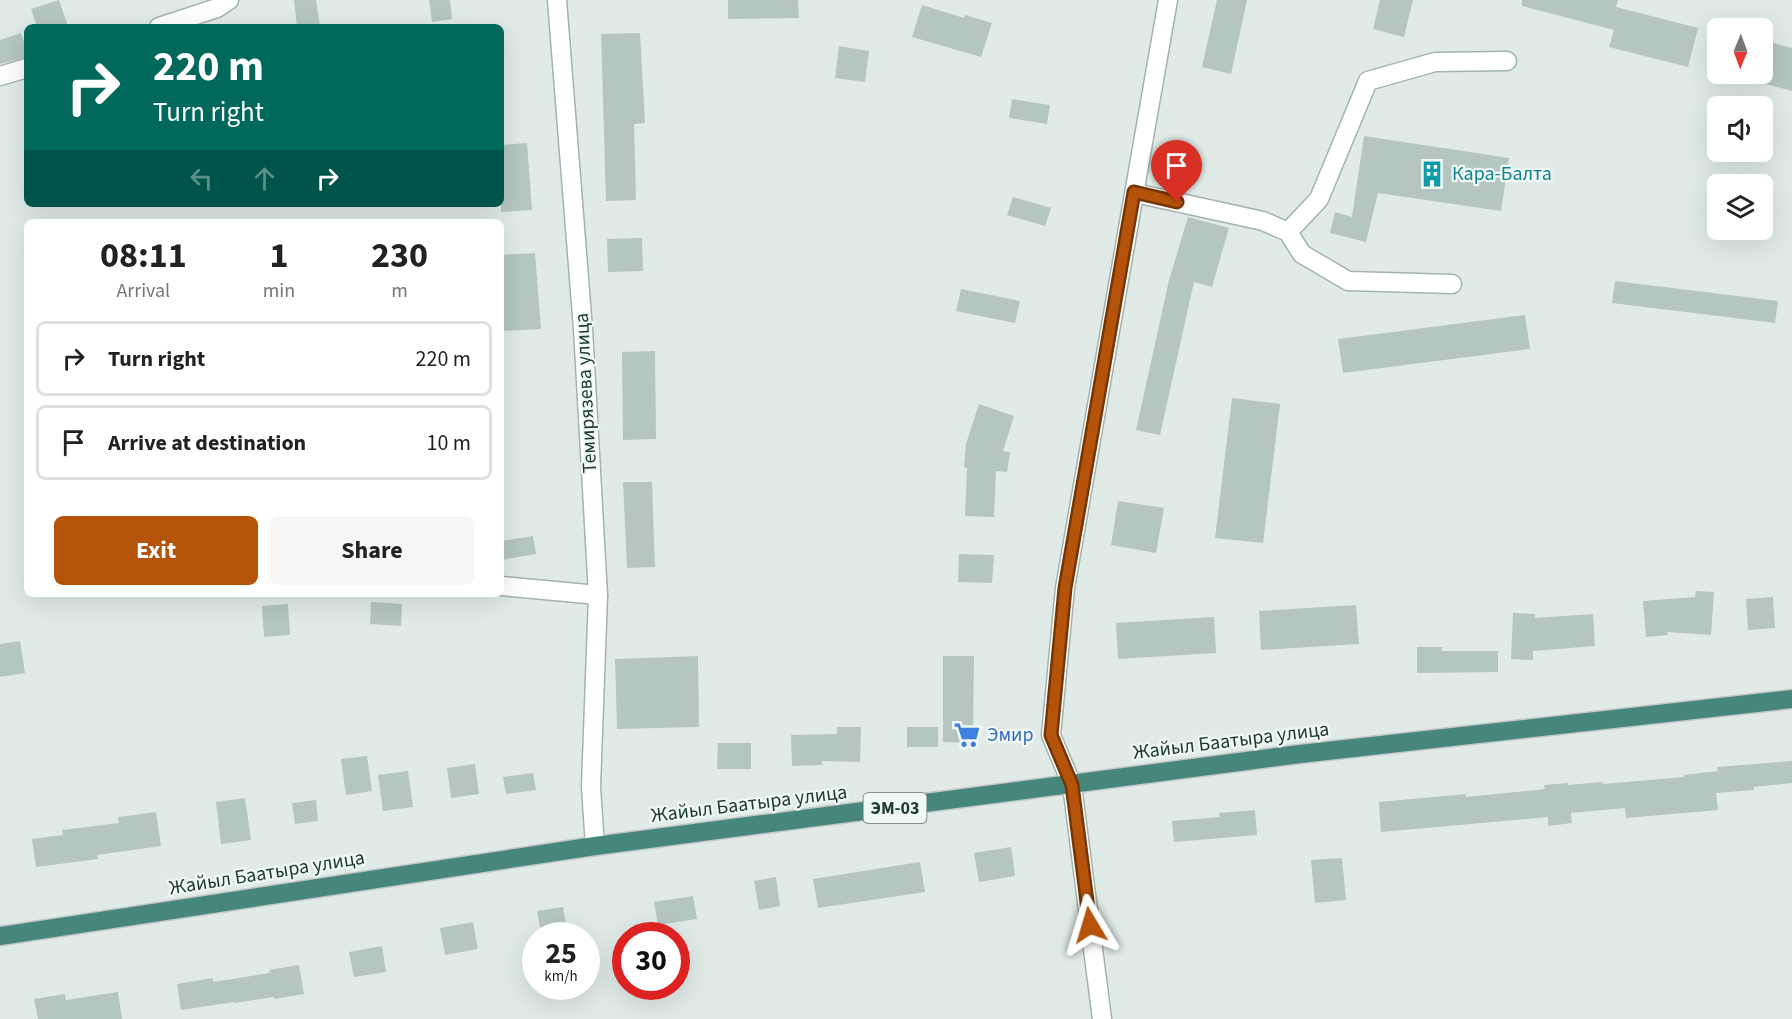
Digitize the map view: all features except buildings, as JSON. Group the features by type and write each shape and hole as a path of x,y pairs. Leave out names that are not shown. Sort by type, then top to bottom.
{"highway":[{"name":"Жайыл Баатыра улица","path":"0,936 595,846 1300,754 1792,699"}],"street":[{"path":"168,24 217,8 229,0"},
{"name":"Темирязева улица","path":"557,0 583,329 598,596 591,787 595,846"},
{"path":"1102,1019 1072,785 1051,735 1065,588 1168,0"},
{"path":"1288,232 1319,200 1368,81 1435,62 1507,61"},
{"path":"0,76 24,69"},
{"path":"1134,192 1263,221 1288,232 1302,254 1348,281 1452,284"},
{"path":"504,586 598,596"}],"place":[{"name":"Кара-Балта","path":"1432,174"},
{"name":"Эмир","path":"967,735"}],"route":[{"path":"1090,925 1072,785 1051,735 1065,588 1134,192 1177,202"}]}
